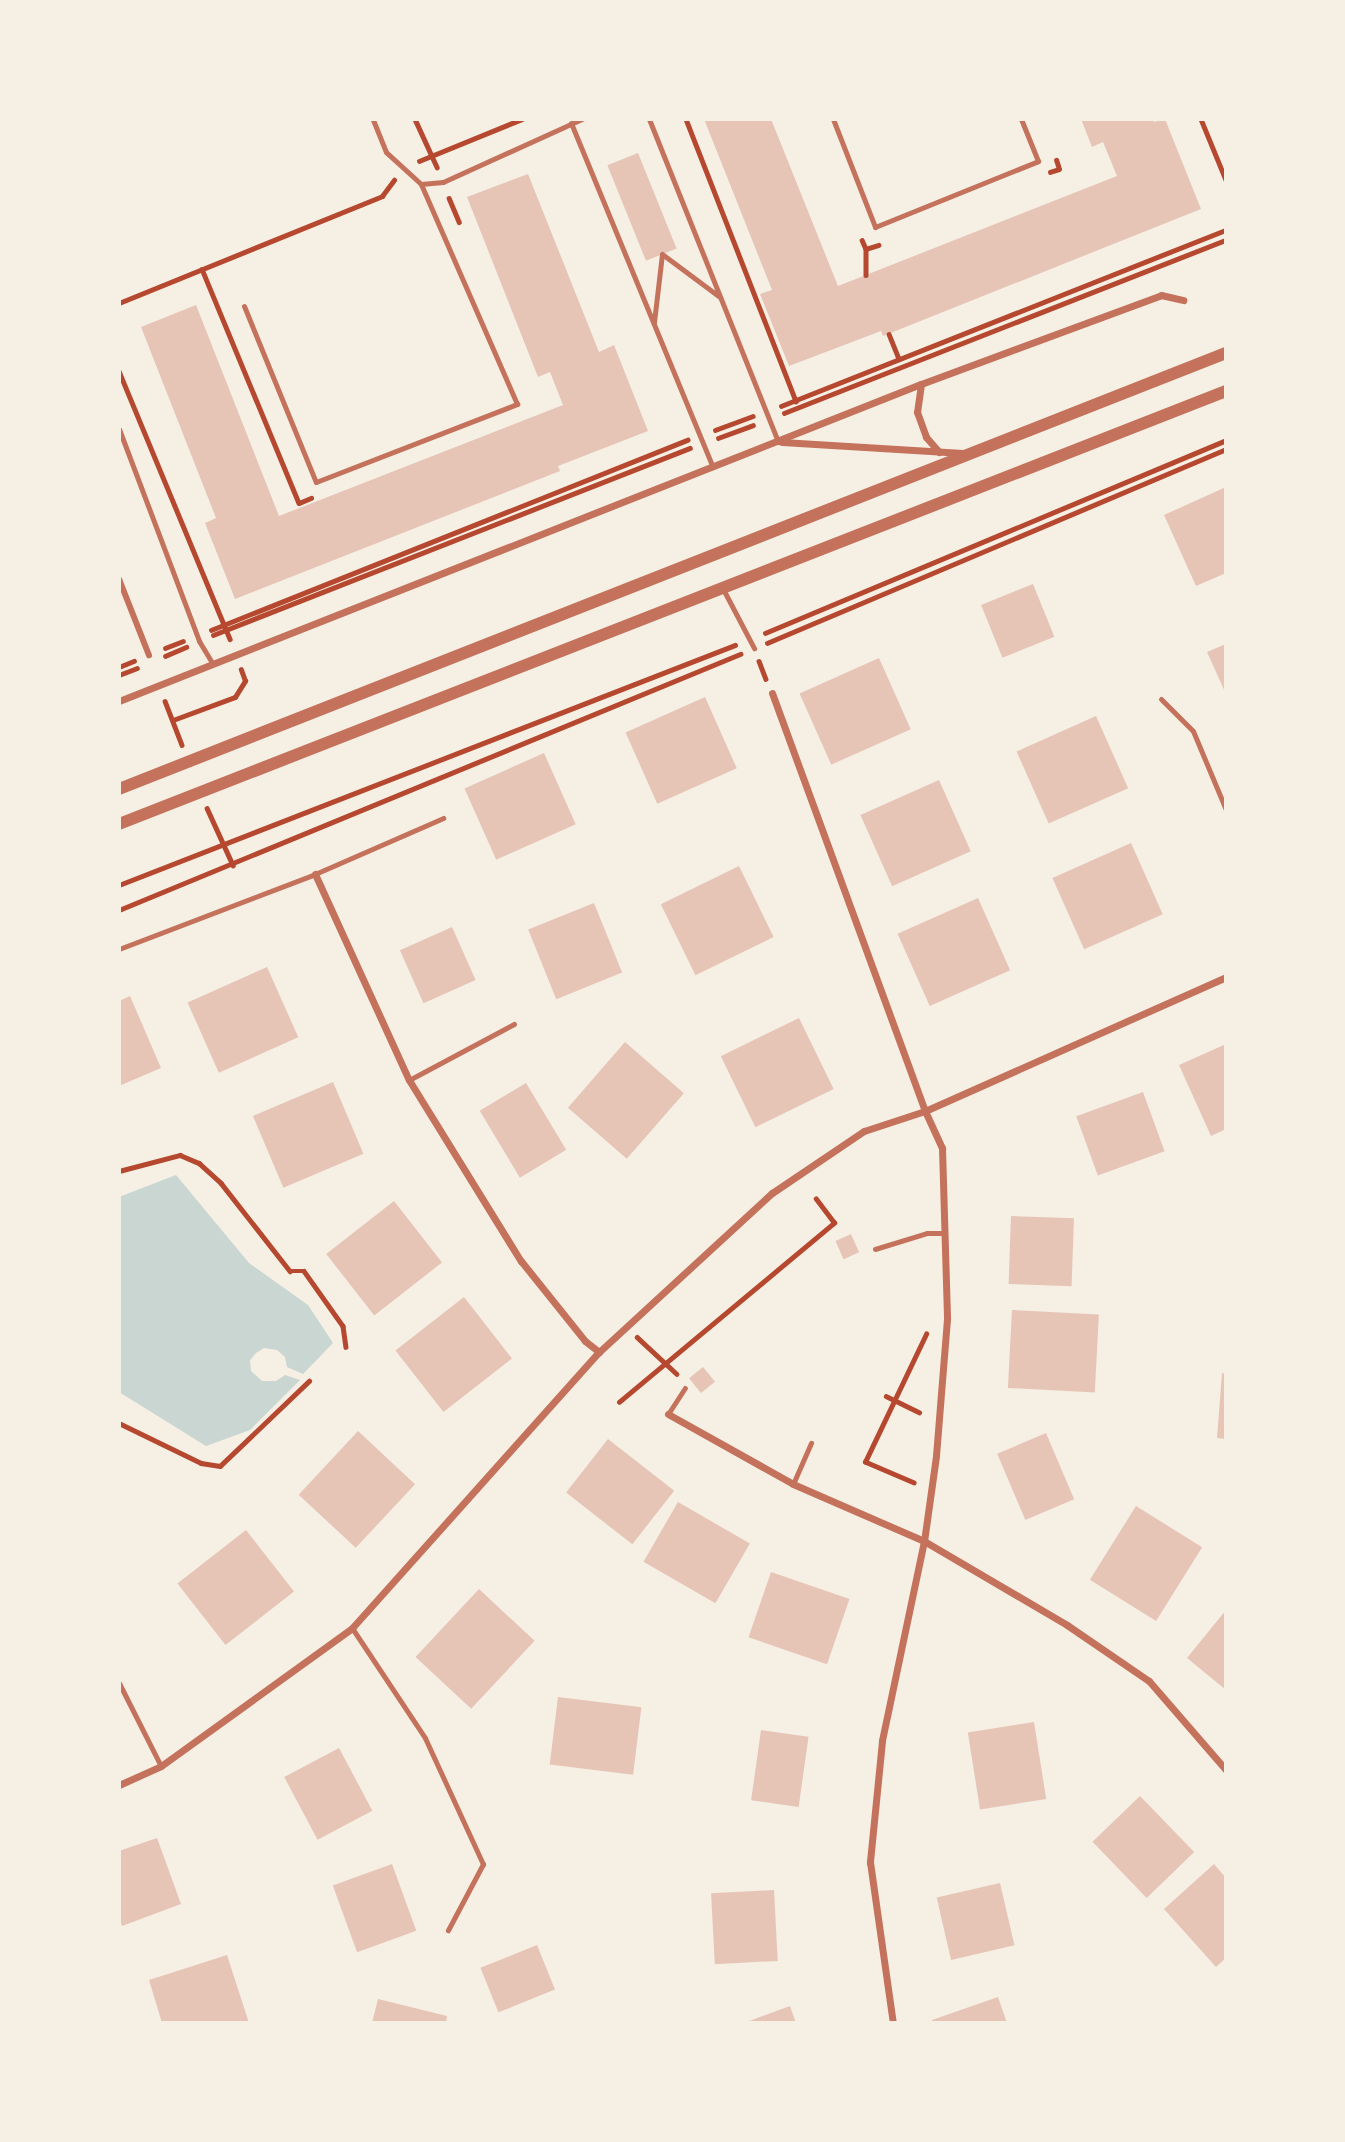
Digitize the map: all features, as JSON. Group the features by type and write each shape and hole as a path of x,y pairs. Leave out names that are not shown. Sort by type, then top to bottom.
{"street":[{"path":"119,701 921,384 1161,295 1182,300"},
{"path":"119,789 976,454 1226,353"},
{"path":"921,384 918,412 926,437 939,452"},
{"path":"119,824 721,586 1226,391"},
{"path":"778,442 976,454"},
{"path":"119,579 149,655"},
{"path":"772,693 925,1111 942,1148 947,1319 932,1486 924,1541 882,1741 870,1862 893,2023"},
{"path":"315,874 409,1080 521,1261 585,1341 599,1352"},
{"path":"119,1785 161,1766 352,1628 599,1352 772,1193 864,1130 925,1111 1226,977"},
{"path":"668,1414 793,1484 924,1541 1067,1625 1149,1681 1226,1770"}],"lane":[{"path":"244,306 316,482 517,404 421,184 386,152 373,119"},
{"path":"421,184 443,182 582,119"},
{"path":"649,119 778,442"},
{"path":"833,119 875,227 1038,162 1021,119"},
{"path":"571,123 713,467"},
{"path":"654,324 662,254 723,299"},
{"path":"119,429 199,638 212,663"},
{"path":"721,586 754,648"},
{"path":"1161,699 1193,731 1226,810"},
{"path":"119,949 315,874 443,818"},
{"path":"409,1080 514,1024"},
{"path":"875,1249 927,1233 945,1233"},
{"path":"668,1414 685,1388"},
{"path":"793,1484 811,1443"},
{"path":"352,1628 425,1738 483,1864 448,1930"},
{"path":"119,1682 161,1766"}],"path":[{"path":"415,119 463,233"},
{"path":"119,303 382,196 404,166 522,119"},
{"path":"686,119 796,401"},
{"path":"1201,119 1226,180"},
{"path":"163,657 199,638 700,435 796,401 1226,230"},
{"path":"119,667 769,419 1226,240"},
{"path":"866,249 866,275"},
{"path":"202,269 299,503 312,498"},
{"path":"889,334 900,359"},
{"path":"119,885 750,639 1226,440"},
{"path":"119,909 754,648 1226,449"},
{"path":"754,648 772,693"},
{"path":"119,675 141,666"},
{"path":"119,1171 180,1155 198,1163 222,1183 290,1271 304,1271 343,1325 346,1347"},
{"path":"619,1402 834,1223 816,1199"},
{"path":"932,1486 917,1485 865,1462 927,1332 947,1319"},
{"path":"626,1327 684,1380 685,1388"},
{"path":"119,1423 133,1433 201,1463 220,1466 309,1381"},
{"path":"886,1396 919,1412"}],"shaded area":[{"path":"176,1175 249,1263 308,1305 333,1343 303,1374 287,1367 285,1357 277,1350 264,1348 256,1353 250,1360 251,1371 262,1381 276,1381 285,1375 300,1380 250,1430 206,1446 119,1392 119,1197"}],"building":[{"path":"704,119 771,119 838,286 1117,176 1103,142 1092,147 1081,119 1153,119 1154,122 1165,119 1201,209 883,336 881,331 789,366 760,294 772,290"},
{"path":"638,153 677,248 646,261 607,165"},
{"path":"528,174 599,352 614,345 648,431 558,466 560,471 235,599 205,523 216,518 141,327 196,305 279,516 563,405 550,372 538,377 467,197"},
{"path":"1226,487 1226,573 1196,586 1164,515"},
{"path":"1033,584 1054,637 1002,658 981,605"},
{"path":"1226,644 1226,694 1207,652"},
{"path":"879,658 911,729 831,765 800,693"},
{"path":"705,697 737,768 657,804 626,732"},
{"path":"1096,716 1128,788 1049,824 1017,751"},
{"path":"544,753 576,824 496,860 465,788"},
{"path":"939,780 971,851 892,886 860,815"},
{"path":"1131,843 1163,914 1084,949 1052,878"},
{"path":"739,866 774,937 695,975 661,904"},
{"path":"978,898 1010,970 930,1006 898,934"},
{"path":"594,903 622,973 556,999 528,930"},
{"path":"452,927 476,980 424,1003 400,950"},
{"path":"267,967 298,1037 219,1073 188,1002"},
{"path":"130,996 161,1068 119,1086 119,1001"},
{"path":"799,1018 834,1089 755,1127 721,1056"},
{"path":"625,1042 684,1093 627,1159 568,1108"},
{"path":"1226,1044 1226,1129 1211,1136 1179,1065"},
{"path":"333,1082 363,1154 283,1188 253,1116"},
{"path":"526,1083 566,1150 520,1178 480,1111"},
{"path":"1143,1092 1165,1151 1098,1175 1076,1116"},
{"path":"394,1201 442,1262 374,1315 326,1254"},
{"path":"1011,1216 1074,1218 1072,1286 1009,1284"},
{"path":"851,1234 859,1252 844,1259 835,1241"},
{"path":"464,1297 512,1358 443,1412 395,1351"},
{"path":"1012,1310 1099,1315 1095,1392 1008,1388"},
{"path":"703,1367 715,1382 701,1393 689,1378"},
{"path":"1222,1373 1226,1374 1226,1439 1217,1438"},
{"path":"358,1431 415,1484 356,1548 299,1495"},
{"path":"1046,1433 1074,1499 1025,1520 997,1454"},
{"path":"608,1439 674,1491 632,1544 566,1493"},
{"path":"678,1502 750,1544 715,1603 644,1562"},
{"path":"1136,1506 1202,1547 1156,1621 1090,1580"},
{"path":"246,1530 294,1591 225,1645 177,1584"},
{"path":"771,1572 849,1599 827,1664 749,1637"},
{"path":"479,1589 535,1641 471,1709 416,1657"},
{"path":"1226,1610 1226,1690 1187,1658"},
{"path":"558,1697 641,1707 633,1775 550,1764"},
{"path":"1034,1722 1046,1799 980,1810 968,1732"},
{"path":"761,1730 809,1737 799,1807 751,1800"},
{"path":"339,1748 372,1811 318,1840 284,1777"},
{"path":"1140,1796 1194,1852 1147,1898 1093,1842"},
{"path":"157,1838 181,1904 122,1926 119,1917 119,1851"},
{"path":"392,1864 416,1931 357,1952 333,1886"},
{"path":"1214,1864 1226,1878 1226,1958 1216,1967 1164,1909"},
{"path":"1000,1883 1014,1945 951,1960 937,1898"},
{"path":"774,1890 778,1961 715,1964 711,1893"},
{"path":"537,1945 555,1990 498,2012 480,1968"},
{"path":"227,1955 249,2023 162,2023 149,1980"},
{"path":"998,1997 1007,2023 932,2023 932,2020"},
{"path":"378,1999 447,2016 446,2023 372,2023"},
{"path":"790,2006 796,2023 744,2023"}]}
